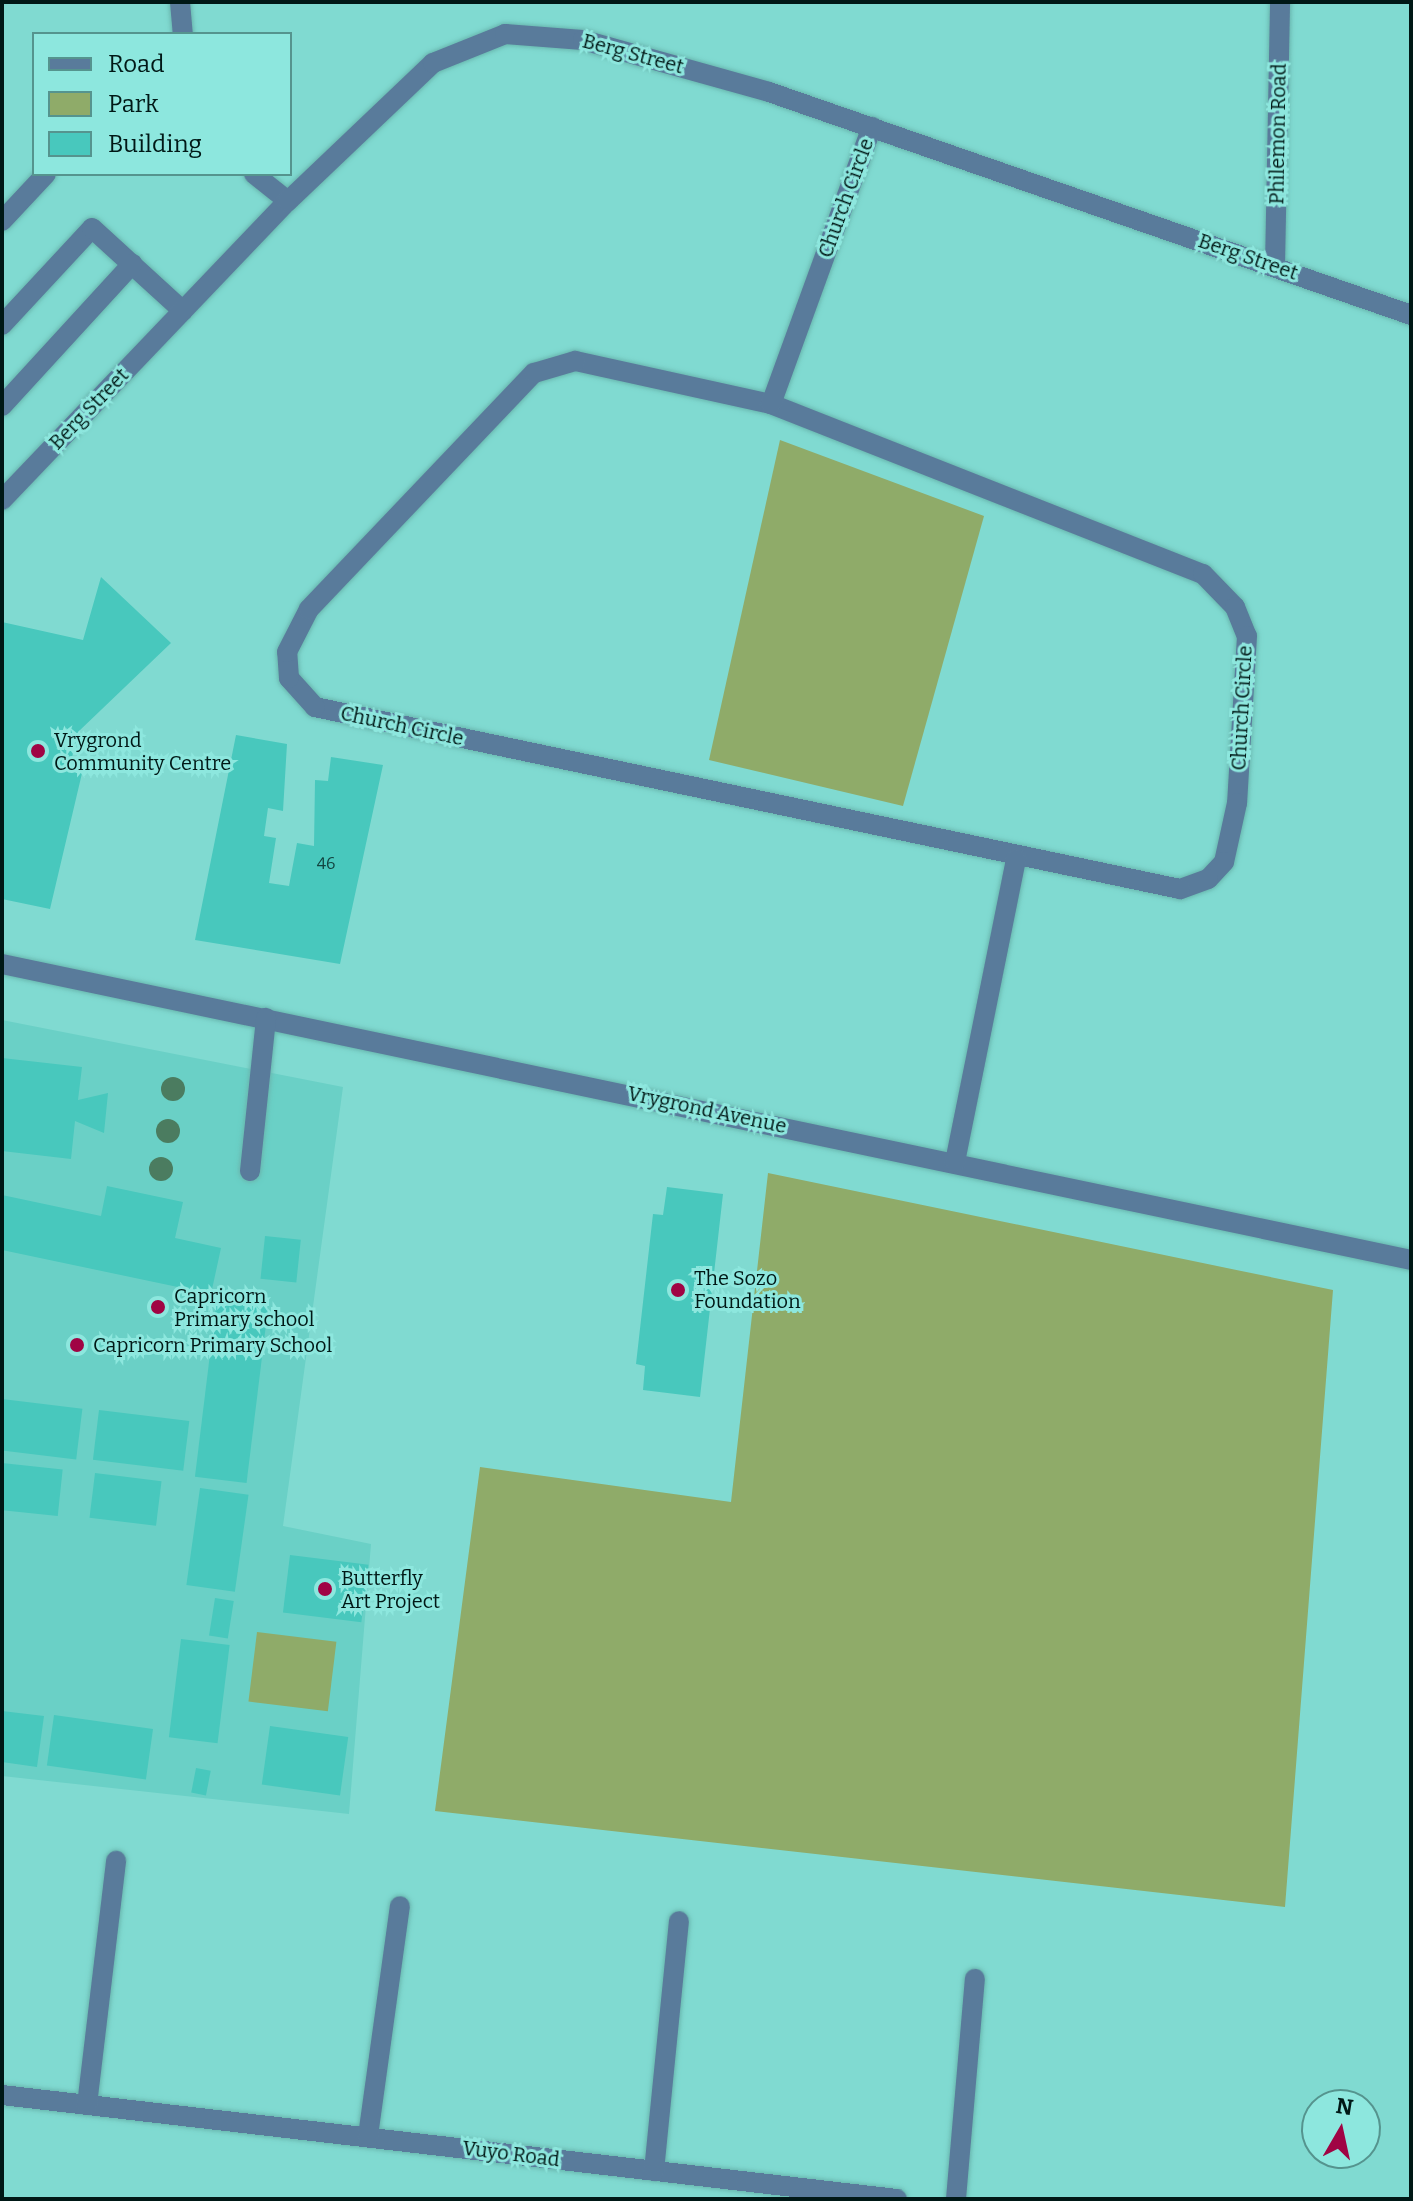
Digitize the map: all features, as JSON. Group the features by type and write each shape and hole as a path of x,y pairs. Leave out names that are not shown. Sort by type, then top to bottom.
{"street":[{"path":"180,2 183,32"},
{"name":"Philemon Road","path":"1275,266 1280,2"},
{"name":"Berg Street","path":"2,500 288,201 433,63 505,34 583,40 872,127 1411,315"},
{"name":"Church Circle","path":"771,404 872,127"},
{"path":"2,221 44,176"},
{"path":"257,176 288,201"},
{"path":"2,325 92,228 183,311"},
{"path":"2,406 132,264"},
{"name":"Church Circle","path":"591,362 771,404 1179,560 1221,588 1235,607 1247,636 1237,803 1224,862 1208,879 1180,889 1016,859 315,707 289,678 287,652 309,609 534,373 591,362"},
{"path":"955,1162 1016,859"},
{"name":"Vrygrond Avenue","path":"2,964 1411,1260"},
{"path":"250,1171 266,1018"},
{"path":"87,2105 116,1861"},
{"path":"368,2136 400,1906"},
{"path":"654,2171 679,1921"},
{"path":"956,2199 975,1979"},
{"name":"Vuyo Road","path":"2,2095 897,2199"}],"shaded area":[{"name":"Capricorn Primary school","path":"2,1020 343,1087 283,1526 371,1544 349,1814 2,1776"}],"green space":[{"path":"780,440 984,516 903,806 709,760"},
{"path":"768,1173 1333,1290 1285,1907 435,1811 480,1467 731,1502"},
{"path":"257,1632 336,1642 328,1711 248,1701"}],"building":[{"name":"Vrygrond Community Centre","path":"101,577 171,643 78,732 69,770 83,769 50,909 2,899 2,622 83,640"},
{"name":"Vrygrond Community Centre","path":"236,735 287,744 283,811 268,808 264,836 276,838 269,883 289,886 297,843 314,846 315,780 328,781 331,757 383,765 340,964 195,940"},
{"path":"2,1058 82,1067 78,1100 108,1093 104,1133 75,1121 71,1159 2,1151"},
{"path":"107,1186 183,1202 175,1238 221,1248 211,1294 2,1250 2,1195 101,1216"},
{"name":"The Sozo Foundation","path":"667,1187 723,1194 700,1397 643,1390 645,1366 636,1364 653,1214 663,1215"},
{"path":"265,1236 301,1240 296,1283 261,1279"},
{"path":"217,1297 269,1303 247,1483 195,1477"},
{"path":"2,1399 82,1409 76,1459 2,1450"},
{"path":"99,1410 189,1421 183,1471 93,1460"},
{"path":"2,1463 63,1469 58,1516 2,1510"},
{"path":"95,1473 162,1481 156,1526 90,1518"},
{"path":"200,1488 249,1495 235,1592 186,1585"},
{"name":"Butterfly Art Project","path":"290,1555 368,1565 361,1622 283,1613"},
{"path":"215,1598 234,1601 228,1639 209,1636"},
{"path":"181,1639 230,1645 218,1743 169,1737"},
{"path":"2,1711 44,1716 37,1767 2,1762"},
{"path":"54,1715 153,1729 146,1779 47,1766"},
{"path":"270,1726 348,1737 340,1795 262,1784"},
{"path":"196,1768 211,1771 206,1795 191,1793"}],"place":[{"name":"Vrygrond Community Centre","path":"38,751"},
{"name":"The Sozo Foundation","path":"678,1290"},
{"name":"Capricorn Primary school","path":"158,1307"},
{"name":"Capricorn Primary School","path":"77,1345"},
{"name":"Butterfly Art Project","path":"325,1589"}]}
